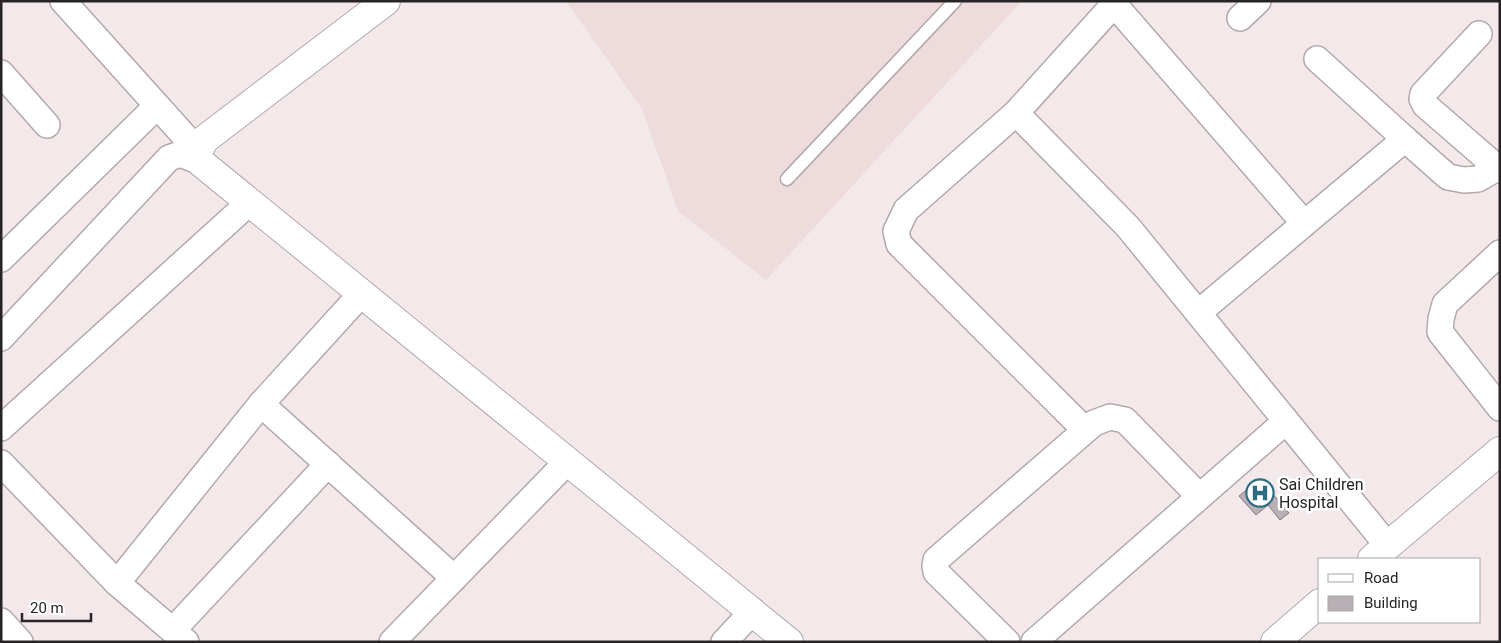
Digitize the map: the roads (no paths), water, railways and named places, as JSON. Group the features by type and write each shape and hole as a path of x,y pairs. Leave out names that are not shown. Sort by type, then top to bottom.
{"street":[{"path":"63,1 157,106 198,156 250,202 789,642"},
{"path":"198,156 205,139 386,1"},
{"path":"1240,18 1258,1"},
{"path":"1085,430 899,244 896,231 906,210 1016,113 1115,3 1304,224"},
{"path":"1317,59 1448,177 1464,180 1478,179 1498,169 1425,105 1422,99 1423,94 1479,34"},
{"path":"1,73 47,125"},
{"path":"1,259 157,106"},
{"path":"1016,113 1128,227 1286,421 1380,552 1500,451"},
{"path":"1198,313 1405,139"},
{"path":"1,338 169,158 180,154 198,156"},
{"path":"1,428 250,202"},
{"path":"1500,254 1445,304 1440,332 1500,408"},
{"path":"117,583 261,404 362,293"},
{"path":"261,404 454,578"},
{"path":"1007,642 936,572 936,560 1094,422 1110,417 1125,420 1199,496"},
{"path":"1034,642 1286,421"},
{"path":"392,642 568,461"},
{"path":"1,463 117,583 180,636 328,464"},
{"path":"1274,642 1318,605"},
{"path":"724,642 753,611"},
{"path":"1,621 20,642"}],"lane":[{"path":"787,179 955,1"}],"place":[{"name":"Sai Children Hospital","path":"1260,493"}]}
